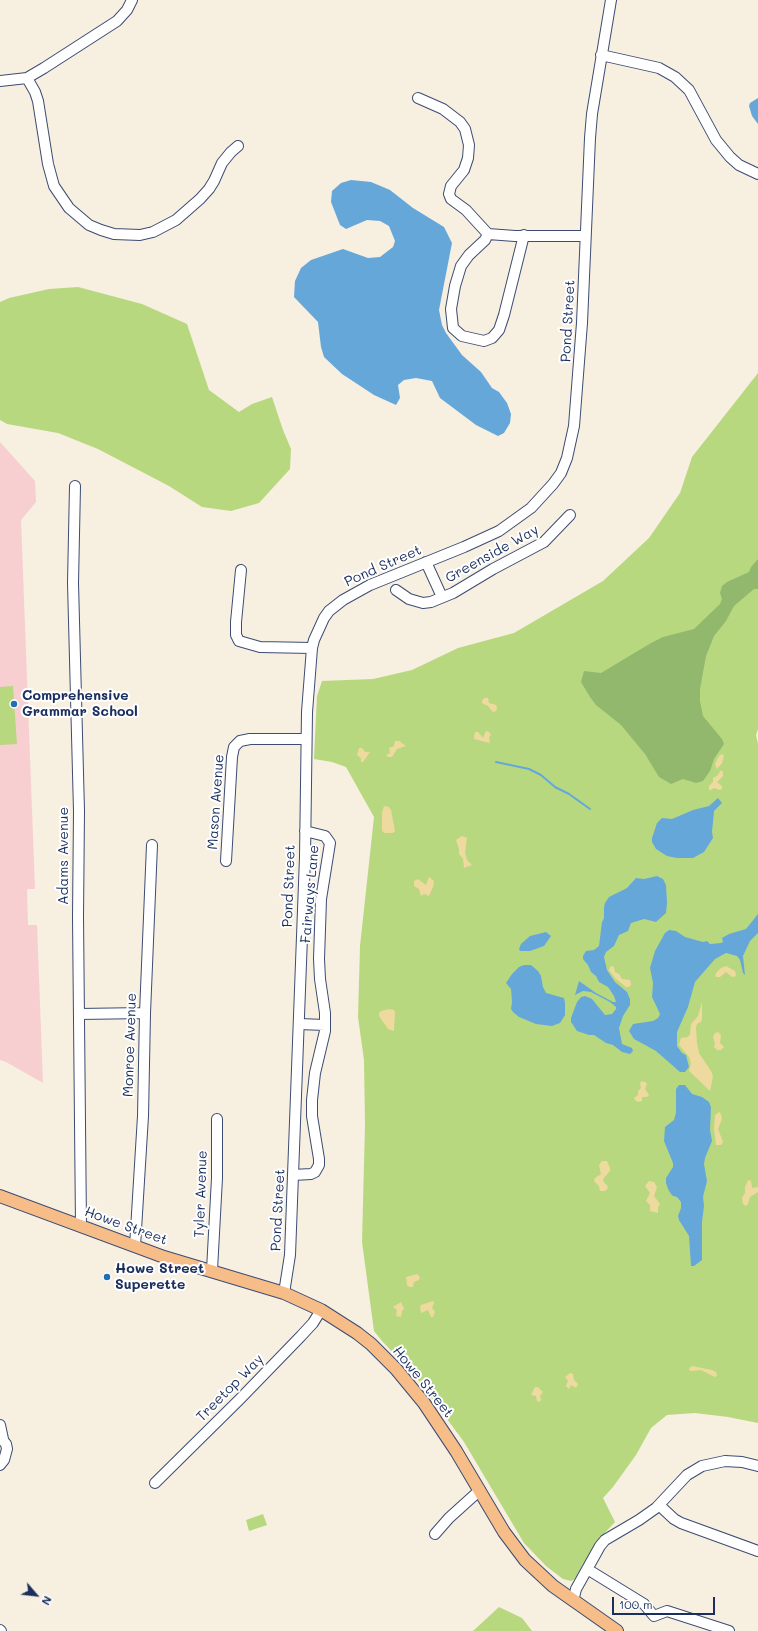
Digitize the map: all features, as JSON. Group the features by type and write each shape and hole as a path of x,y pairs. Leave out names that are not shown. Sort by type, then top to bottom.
{"main road":[{"name":"Howe Street","path":"0,1196 135,1246 284,1294 321,1310 364,1338 396,1369 437,1422 480,1490 504,1532 525,1560 542,1578 617,1631"}],"street":[{"path":"0,81 26,78 117,21 127,10 132,0"},
{"name":"Pond Street","path":"284,1294 290,1255 305,831 306,739 312,648 319,626 326,615 336,605 352,594 370,585 492,535 526,512 541,498 561,473 568,458 574,426 582,323 590,130 612,0"},
{"path":"602,55 659,68 676,76 689,90 716,140 726,153 739,164 758,174"},
{"path":"26,78 35,92 38,101 48,164 54,186 69,208 84,221 101,230 114,234 140,235 153,232 176,220 209,189 222,163 238,146"},
{"path":"418,98 442,109 460,122 465,129 469,145 468,158 464,170 450,186 451,199 466,210 488,234 585,236"},
{"path":"488,234 485,240 469,255 461,266 450,309 453,328 462,336 484,340 492,338 499,330 524,235"},
{"name":"Adams Avenue","path":"75,486 72,582 79,810 78,917 82,1226"},
{"name":"Greenside Way","path":"396,590 403,596 418,602 431,602 453,593 493,569 544,542 570,515"},
{"name":"Greenside Way","path":"426,562 442,597"},
{"path":"241,570 236,622 236,636 238,641 260,647 312,648"},
{"name":"Mason Avenue","path":"226,860 232,757 234,747 240,741 306,739"},
{"name":"Fairways Lane","path":"293,1175 311,1174 315,1172 319,1165 320,1159 312,1116 312,1100 315,1072 324,1040 325,1025 324,1002 319,975 319,952 321,899 330,843 325,836 305,831"},
{"name":"Monroe Avenue","path":"135,1246 142,1116 152,845"},
{"path":"79,1014 145,1013"},
{"path":"299,1024 325,1025"},
{"name":"Tyler Avenue","path":"212,1270 217,1178 217,1120"},
{"name":"Treetop Way","path":"156,1483 313,1323 321,1310"},
{"path":"0,1425 1,1438 7,1449 4,1460 0,1464"},
{"path":"573,1601 576,1589 593,1557 605,1540 639,1520 659,1505 682,1478 702,1466 713,1462 730,1460 758,1466"},
{"path":"435,1534 449,1518 480,1490"},
{"path":"659,1505 681,1523 758,1551"},
{"path":"573,1601 583,1590 612,1537"},
{"path":"592,1572 644,1604 654,1616 667,1611 729,1631"}],"shaded area":[{"name":"Comprehensive Grammar School","path":"0,442 35,481 36,502 21,520 35,889 27,889 28,925 37,925 43,1083 0,1060"}],"green space":[{"path":"78,287 142,304 187,324 209,390 239,412 252,404 272,397 291,449 290,469 259,503 231,511 202,507 169,486 98,449 58,433 7,424 0,420 0,302 9,298 49,289"},
{"path":"758,373 758,729 756,735 758,744 758,1423 728,1417 695,1413 667,1415 651,1428 636,1455 613,1487 603,1498 615,1522 597,1541 575,1579 571,1581 563,1579 546,1566 524,1543 464,1442 416,1377 374,1331 362,1242 365,1125 364,1060 358,1017 360,946 374,817 346,767 332,762 314,759 317,696 322,681 373,679 412,670 458,648 514,633 603,581 649,538 680,493 692,457"},
{"path":"758,559 758,589 754,589 734,606 726,621 714,636 706,656 700,689 700,701 703,716 722,739 724,744 714,759 710,771 703,781 696,783 683,779 671,784 659,777 645,754 621,725 596,705 581,682 584,671 601,673 663,637 694,629 720,604 722,599 720,593 722,586 727,582 749,572 751,567"},
{"path":"13,686 17,744 0,745 0,687"},
{"path":"263,1514 267,1525 249,1531 246,1520"},
{"path":"499,1607 522,1618 532,1631 473,1631"}],"sand":[{"path":"484,698 488,698 489,703 496,705 496,711 493,712 488,706 482,703"},
{"path":"486,731 491,735 489,737 490,743 474,739 475,732 478,732 483,738"},
{"path":"395,741 399,741 406,746 397,749 392,757 388,757 386,755 390,753 389,748 394,746"},
{"path":"359,748 362,748 365,752 370,752 363,762 361,762 361,758 357,755"},
{"path":"722,754 724,756 722,763 717,769 715,764 719,756"},
{"path":"721,770 723,772 723,776 717,782 722,786 722,789 720,790 714,788 709,790 709,786 713,782 713,778 717,776"},
{"path":"384,806 389,807 391,810 395,831 393,833 385,833 382,831 382,813"},
{"path":"462,836 467,838 465,853 467,860 472,865 464,868 463,859 459,854 456,840"},
{"path":"429,877 434,881 433,887 429,896 424,894 421,896 419,889 414,886 414,881 418,879 426,885"},
{"path":"611,966 614,967 615,972 619,974 622,979 630,980 631,985 629,987 626,987 615,978 609,970"},
{"path":"726,966 735,971 736,976 732,977 726,972 720,977 716,977 715,975 717,972"},
{"path":"702,1002 702,1019 696,1027 697,1043 699,1053 713,1076 710,1091 689,1071 691,1063 689,1057 679,1045 681,1038 688,1037 690,1034 691,1024 698,1016"},
{"path":"389,1009 394,1010 395,1012 394,1031 388,1029 379,1016 381,1011"},
{"path":"718,1032 721,1035 720,1043 724,1047 721,1050 717,1050 714,1047 715,1043 713,1037 715,1033"},
{"path":"642,1081 647,1083 645,1089 649,1095 647,1097 642,1097 642,1101 638,1102 634,1098 638,1095 638,1091 641,1088 640,1083"},
{"path":"719,1112 722,1119 718,1129 723,1142 721,1145 716,1145 714,1128 715,1115"},
{"path":"602,1161 607,1161 610,1168 610,1171 603,1179 608,1188 605,1191 600,1191 599,1186 594,1181 595,1178 601,1174 599,1165"},
{"path":"748,1180 751,1181 752,1188 758,1187 758,1192 750,1197 746,1206 743,1204 742,1198 745,1193 745,1187"},
{"path":"649,1181 654,1182 657,1187 654,1196 660,1204 658,1207 658,1213 650,1211 650,1205 646,1201 650,1193 645,1186"},
{"path":"417,1274 420,1277 419,1280 414,1282 413,1287 409,1287 407,1285 406,1277"},
{"path":"433,1301 434,1303 432,1308 435,1312 433,1317 431,1317 428,1310 421,1313 421,1305"},
{"path":"401,1302 404,1309 401,1317 396,1316 397,1310 393,1307"},
{"path":"692,1366 712,1370 716,1372 717,1376 715,1377 701,1370 690,1371 689,1368"},
{"path":"570,1373 573,1374 574,1380 578,1384 576,1388 571,1385 569,1389 566,1386 568,1381 565,1377"},
{"path":"535,1387 538,1387 543,1392 540,1396 541,1400 539,1402 537,1401 536,1396 531,1395"}],"water":[{"path":"758,98 758,124 752,116 749,106 750,103"},
{"path":"351,180 371,182 390,190 413,208 444,227 452,243 439,310 442,325 462,355 481,372 492,388 499,392 507,403 511,414 510,423 504,433 498,436 476,425 440,398 432,381 416,378 404,380 398,385 400,398 396,405 374,395 342,374 324,357 321,347 318,322 294,297 295,281 301,268 311,260 343,249 368,258 380,257 393,247 395,241 389,226 380,221 367,220 346,229 340,225 331,202 332,191 341,183"},
{"path":"718,798 722,803 714,811 712,832 713,838 704,852 693,858 677,858 667,856 656,849 652,842 652,838 657,823 662,818 672,819 693,810 709,806"},
{"path":"657,876 663,879 666,885 666,913 656,922 644,919 631,923 628,931 619,935 614,946 606,952 604,957 607,970 615,982 627,992 630,999 630,1005 623,1016 619,1028 622,1044 632,1048 633,1051 630,1054 622,1052 613,1045 606,1043 594,1035 577,1031 571,1022 571,1018 577,1002 581,997 585,996 592,999 605,1015 612,1014 616,1009 616,1007 610,1002 591,992 583,991 575,995 579,981 596,993 613,1002 616,1002 608,987 599,982 596,976 591,972 583,959 583,956 586,951 594,950 599,946 602,922 604,918 604,907 609,897 627,888 636,878 644,879"},
{"path":"758,914 758,933 750,941 743,956 745,975 743,973 740,960 737,956 726,953 715,959 695,982 688,1007 677,1032 677,1046 682,1053 686,1055 689,1067 685,1072 680,1072 656,1051 634,1039 629,1031 633,1024 653,1021 658,1018 660,1014 652,997 653,983 650,968 655,951 665,933 669,930 676,931 685,937 703,942 707,941 710,944 721,943 723,942 722,938 729,934 746,929"},
{"path":"546,932 551,936 544,946 530,951 520,951 519,949 521,944 530,936"},
{"path":"531,965 538,971 546,993 564,998 565,1015 560,1023 552,1026 536,1024 519,1017 511,1009 511,989 506,983 519,967"},
{"path":"679,1085 685,1085 692,1094 702,1097 709,1102 711,1107 710,1130 712,1141 704,1164 707,1181 703,1197 702,1260 694,1266 691,1266 689,1236 678,1216 681,1208 681,1202 677,1197 671,1194 666,1183 666,1178 673,1167 673,1163 664,1141 665,1127 674,1120 676,1113 676,1089"}],"waterway":[{"path":"496,762 529,769 541,775 555,787 569,794 590,809"}],"place":[{"name":"Comprehensive Grammar School","path":"14,704"},
{"name":"Howe Street Superette","path":"107,1277"}]}
